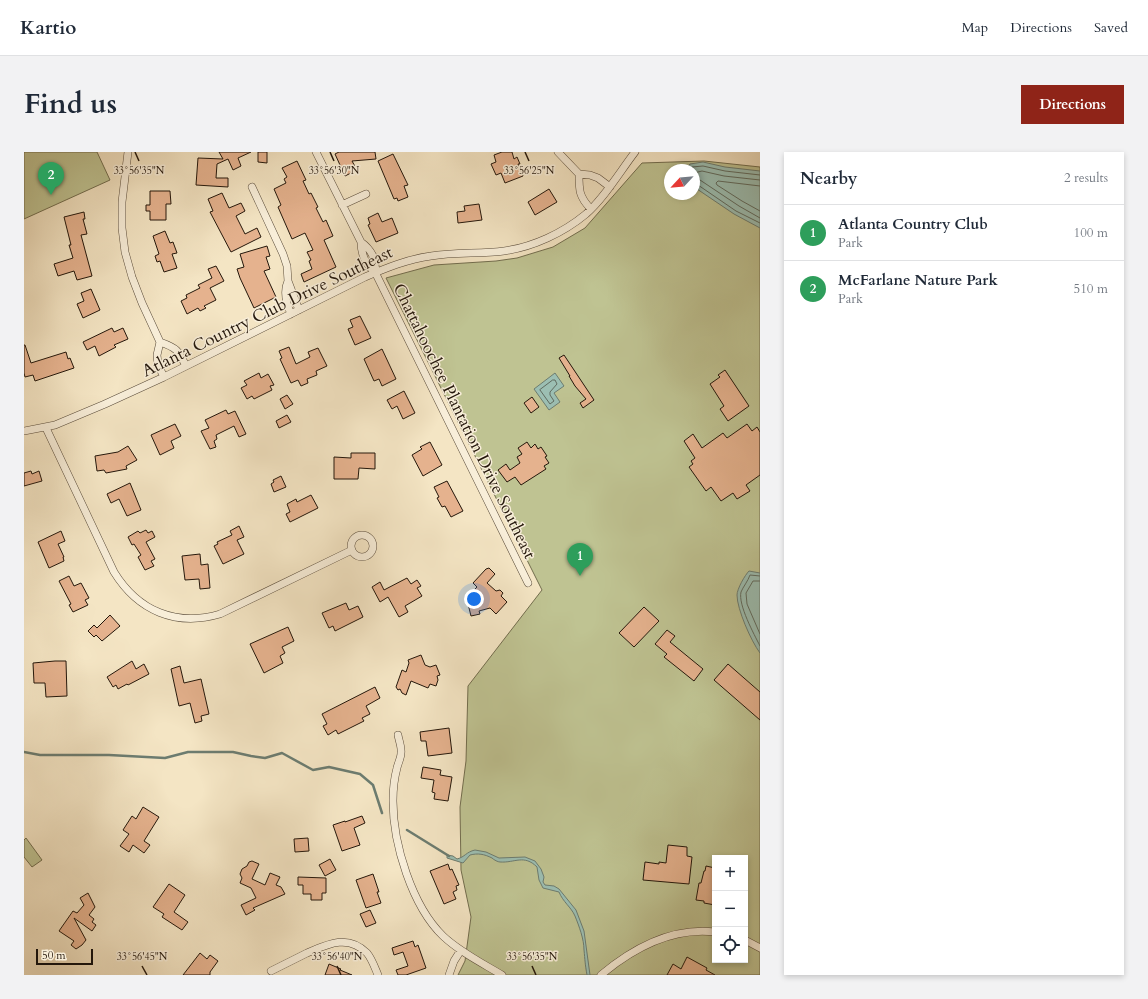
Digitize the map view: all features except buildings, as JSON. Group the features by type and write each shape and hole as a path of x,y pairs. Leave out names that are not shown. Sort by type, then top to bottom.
{"street":[{"path":"128,152 122,202 122,228 125,252 132,277 142,303 160,342 157,355 158,364 164,377"},
{"name":"Chattahoochee Plantation Drive Southeast","path":"316,152 361,242 360,250 371,269 375,272 528,583"},
{"path":"558,152 579,174 598,178 610,187"},
{"name":"Atlanta Country Club Drive Southeast","path":"24,431 46,428 164,377 375,272 403,262 431,256 504,251 525,247 555,235 570,226 591,209 610,187 635,152"},
{"path":"579,174 580,194 584,202 591,209"},
{"path":"252,187 283,254 287,266 288,280 299,310"},
{"path":"342,205 366,194"},
{"path":"288,280 285,290 287,305 291,314"},
{"path":"160,342 173,347 179,353 186,366"},
{"path":"46,428 114,572 126,589 139,601 162,614 190,619 206,618 220,614 352,550"},
{"path":"398,735 401,754 395,778 393,805 395,830 409,880 428,918 443,936 461,950 502,975"},
{"path":"601,975 626,956 659,939 691,932 712,932"},
{"path":"271,971 325,945 348,942 368,954 378,975"},
{"path":"748,942 760,948"},
{"path":"449,975 454,961 461,950"}],"green space":[{"path":"24,152 97,152 110,180 24,219"},
{"path":"704,161 760,167 760,975 458,975 465,961 471,917 461,870 460,807 466,761 468,686 542,590 386,278 434,265 496,261 517,258 553,247 585,228 642,163"},
{"path":"26,838 42,860 32,867 24,857 24,840"}],"water":[{"path":"703,162 725,167 760,171 760,228 734,214 700,191 700,164 690,164"},
{"path":"555,373 564,386 554,393 560,402 549,410 534,389"},
{"path":"749,571 760,573 760,653 745,625 739,608 737,595 743,579"},
{"path":"475,850 486,852 499,858 525,857 535,861 541,869 544,877 543,882 545,885 554,886 559,889 576,910 584,931 590,975 587,975 583,941 575,916 559,892 543,888 539,880 537,867 524,860 499,862 481,854 470,855 463,863 447,858 447,855 453,856 457,859"}],"waterway":[{"path":"24,752 40,755 109,755 165,758 188,752 233,752 265,758 282,753 313,770 329,767 360,774 373,785 382,813"},
{"path":"407,830 449,856"}],"place":[{"name":"McFarlane Nature Park","path":"51,195"},
{"name":"Atlanta Country Club","path":"580,576"}]}
